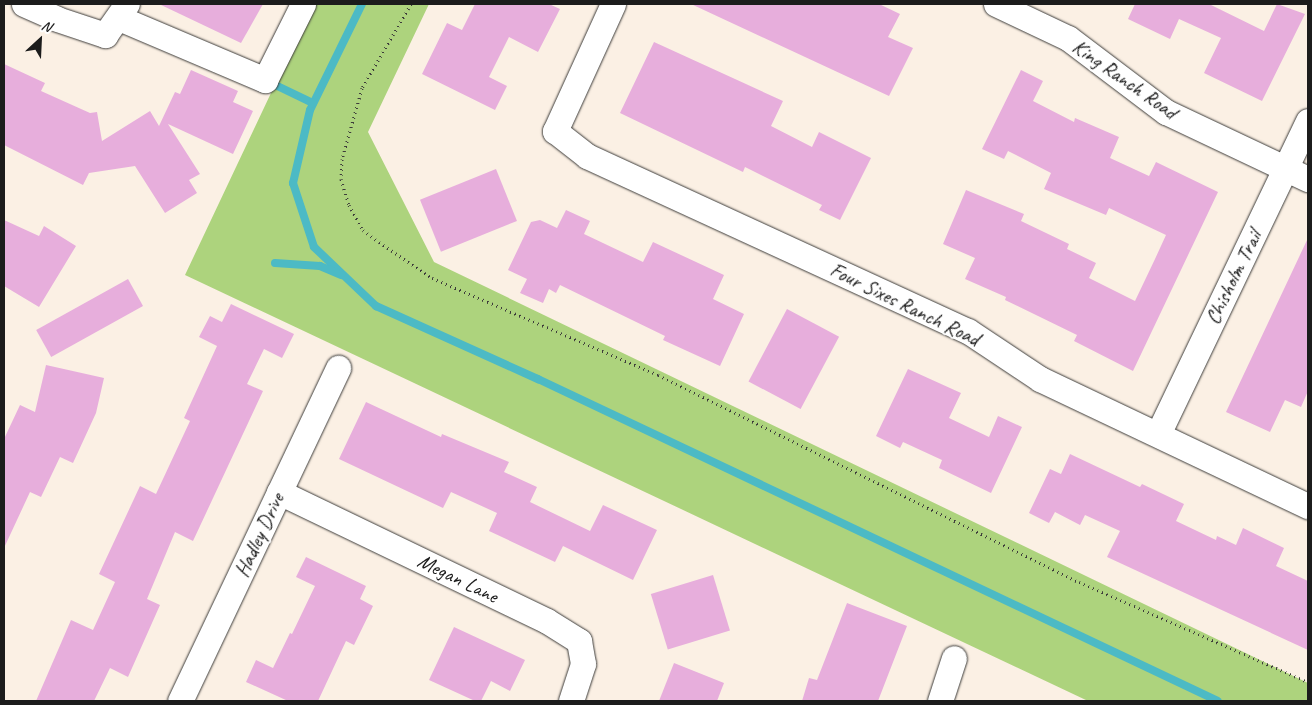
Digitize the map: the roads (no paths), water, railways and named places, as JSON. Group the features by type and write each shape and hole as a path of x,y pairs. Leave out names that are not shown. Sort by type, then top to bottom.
{"street":[{"path":"24,4 57,19 117,19 265,80 303,4"},
{"name":"Four Sixes Ranch Road","path":"613,4 555,131 587,156 968,331 1040,379 1308,506"},
{"name":"King Ranch Road","path":"996,4 1068,38 1166,112 1308,179"},
{"name":"Chisholm Trail","path":"1158,434 1308,121"},
{"name":"Hadley Drive","path":"180,701 338,368"},
{"name":"Megan Lane","path":"279,492 547,621 579,642 583,664 571,701"},
{"path":"940,701 954,658"}],"waterway":[{"path":"362,4 310,110 293,183 314,247 376,306 538,379 1218,701"},
{"path":"267,81 313,103"},
{"path":"275,263 320,266 341,275"}]}
